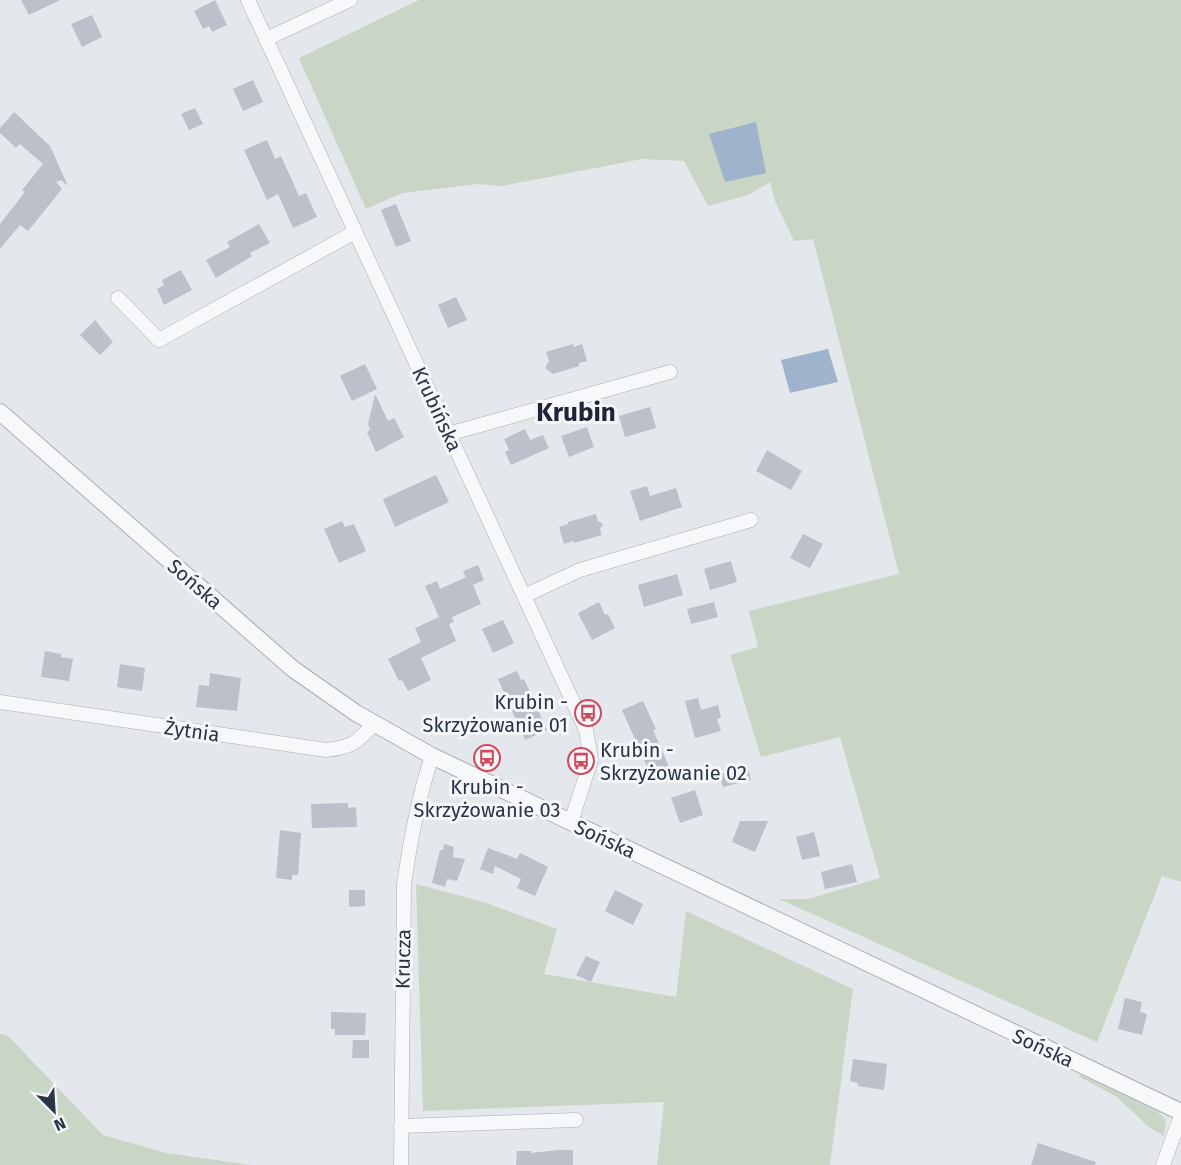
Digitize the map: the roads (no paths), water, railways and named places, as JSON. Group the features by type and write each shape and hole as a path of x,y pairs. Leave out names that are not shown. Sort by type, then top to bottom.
{"street":[{"name":"Krubińska","path":"248,0 586,730 591,760 571,822"},
{"path":"266,39 350,0"},
{"path":"118,298 159,340 356,232"},
{"path":"448,434 670,372"},
{"name":"Sońska","path":"0,412 293,669 356,713 432,756 1181,1114"},
{"path":"524,596 580,570 751,520"},
{"name":"Żytnia","path":"0,702 326,750 343,748 358,742 375,723"},
{"name":"Krucza","path":"401,1165 404,885 411,835 424,778 432,756"},
{"path":"1163,1165 1181,1114"},
{"path":"401,1126 576,1120"}],"water":[{"path":"756,122 766,173 725,182 709,134"},
{"path":"828,349 838,382 790,393 781,360"}],"place":[{"name":"Krubin - Skrzyżowanie 01","path":"588,713"},
{"name":"Krubin - Skrzyżowanie 03","path":"487,758"},
{"name":"Krubin - Skrzyżowanie 02","path":"581,761"}],"district":[{"name":"Krubin","path":"576,412"}]}
